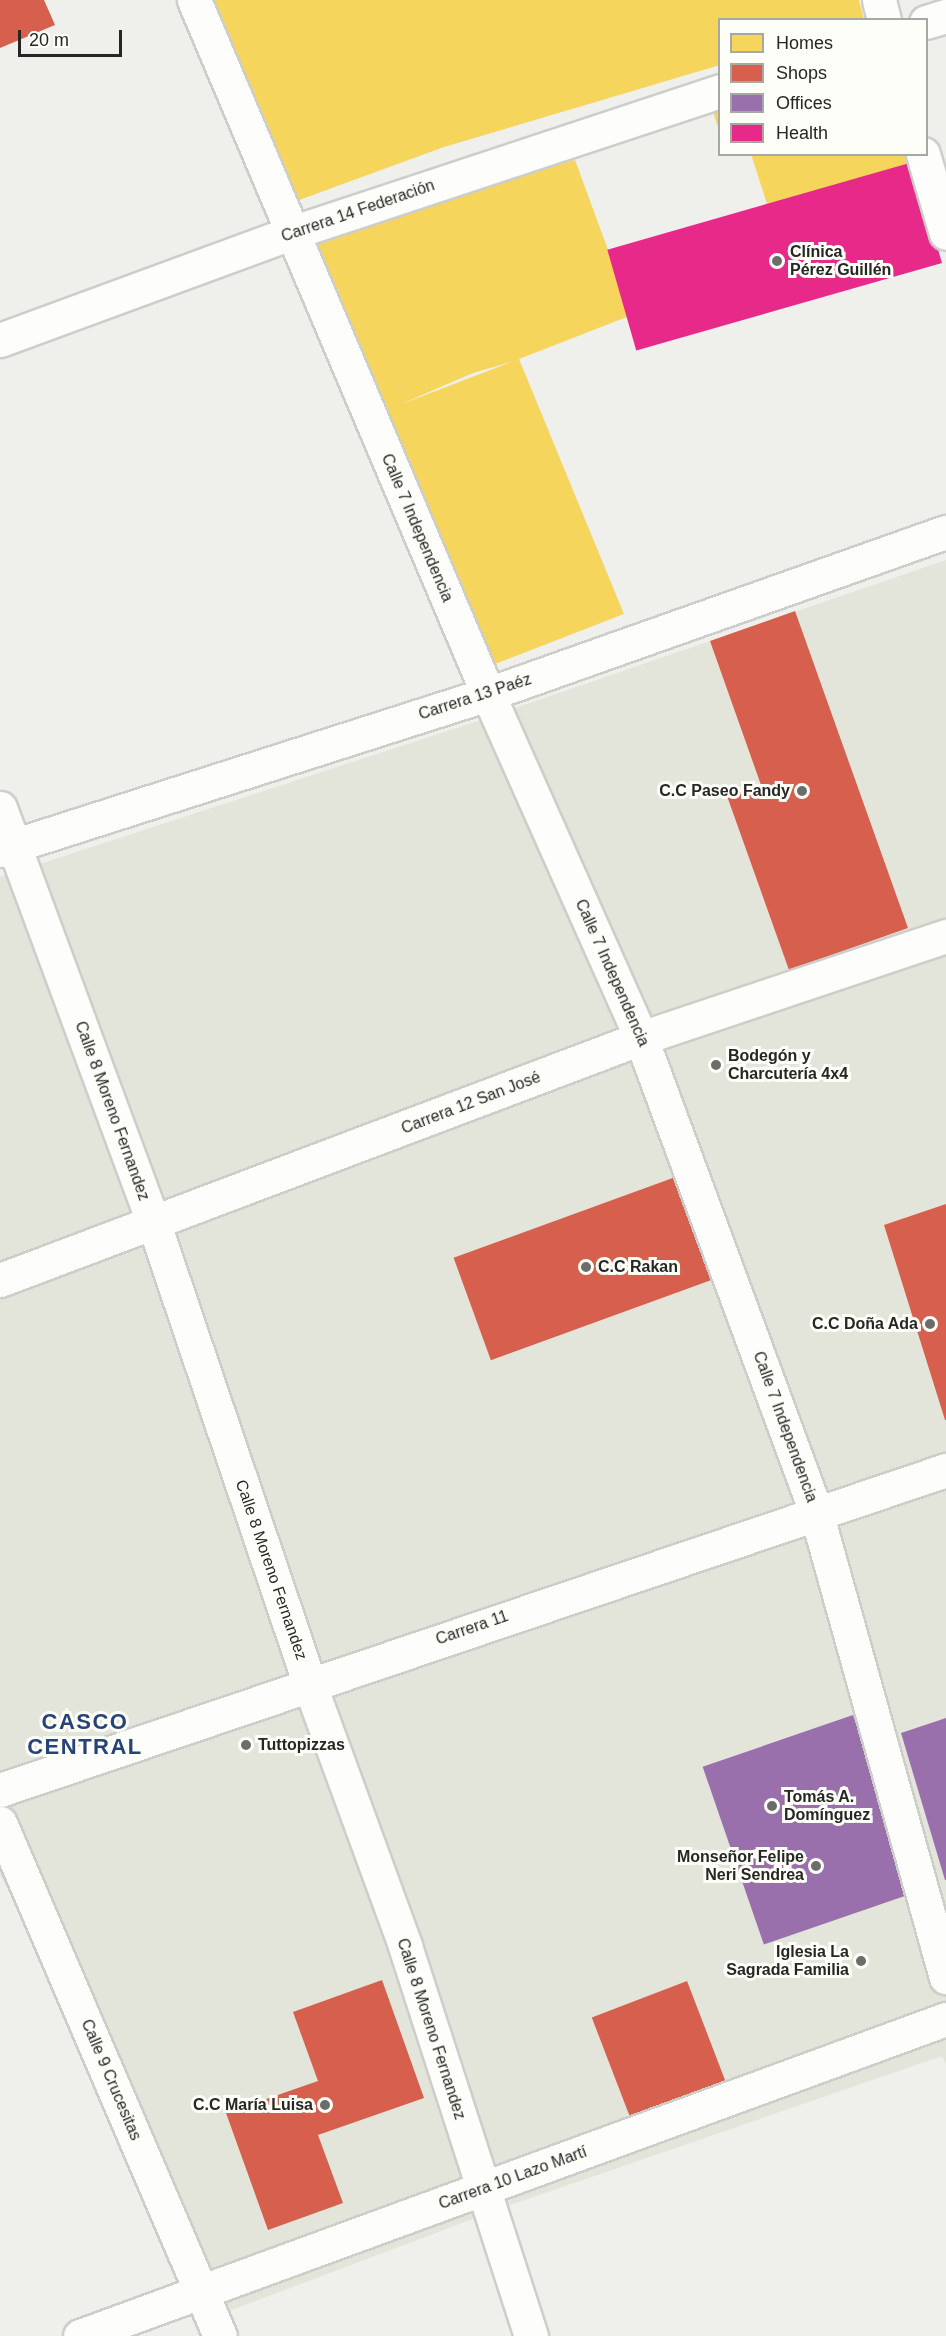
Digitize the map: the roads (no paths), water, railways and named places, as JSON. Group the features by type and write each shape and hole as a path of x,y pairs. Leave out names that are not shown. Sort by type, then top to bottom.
{"street":[{"name":"Calle 7 Independencia","path":"195,0 291,233 488,694 641,1038 816,1512 946,1977"},
{"path":"879,0 884,18"},
{"path":"928,22 946,16"},
{"name":"Carrera 14 Federación","path":"0,340 291,233 718,92"},
{"path":"924,156 946,233"},
{"name":"Carrera 13 Paéz","path":"8,848 488,694 946,532"},
{"name":"Calle 8 Moreno Fernandez","path":"0,808 8,848 154,1224 309,1683 405,1946 531,2336"},
{"name":"Carrera 12 San José","path":"0,1280 154,1224 641,1038 946,936"},
{"name":"Carrera 11","path":"0,1790 309,1683 946,1470"},
{"name":"Calle 9 Crucesitas","path":"0,1823 220,2336"},
{"name":"Carrera 10 Lazo Martí","path":"80,2336 946,2019"}],"place":[{"name":"Clínica Pérez Guillén","path":"777,261"},
{"name":"C.C Paseo Fandy","path":"802,791"},
{"name":"Bodegón y Charcutería 4x4","path":"716,1065"},
{"name":"C.C Rakan","path":"586,1267"},
{"name":"C.C Doña Ada","path":"930,1324"},
{"name":"Tuttopizzas","path":"246,1745"},
{"name":"Tomás A. Domínguez","path":"772,1806"},
{"name":"Monseñor Felipe Neri Sendrea","path":"816,1866"},
{"name":"Iglesia La Sagrada Familia","path":"861,1961"},
{"name":"C.C María Luisa","path":"325,2105"}],"district":[{"name":"CASCO CENTRAL","path":"85,1734"}]}
